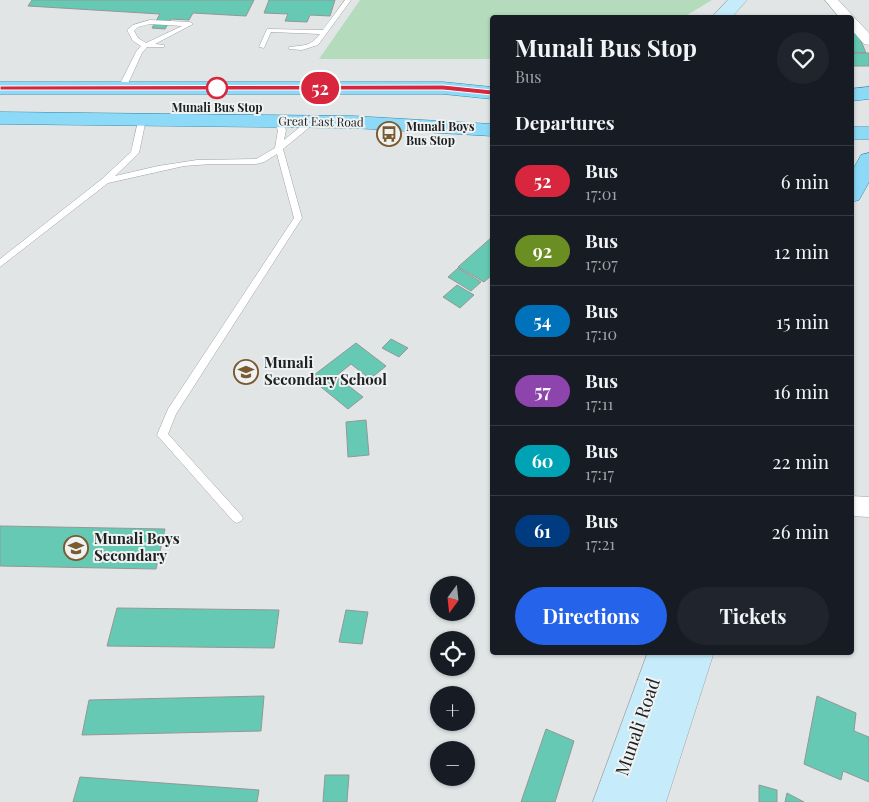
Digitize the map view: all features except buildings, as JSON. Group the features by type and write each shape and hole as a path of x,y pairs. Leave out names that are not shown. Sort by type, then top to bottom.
{"main road":[{"path":"723,15 738,0"},
{"path":"0,88 443,88 490,86"},
{"path":"443,88 490,92"},
{"path":"854,95 869,93"},
{"name":"Great East Road","path":"0,98 252,97 389,100 490,105"},
{"name":"Great East Road","path":"0,109 338,109 490,114"},
{"path":"854,110 869,109"},
{"path":"854,118 869,117"},
{"name":"Great East Road","path":"0,118 313,121 490,130"},
{"path":"854,133 869,133"},
{"path":"854,189 869,160"},
{"name":"Munali Road","path":"612,802 664,655"},
{"name":"Munali Road","path":"647,802 696,655"}],"street":[{"path":"831,0 845,15"},
{"path":"854,24 869,41"},
{"path":"854,506 869,507"}],"lane":[{"path":"291,48 302,48 316,44 348,0"},
{"path":"122,88 139,52 145,46 190,24 136,24 130,30 132,36 145,46 162,46"},
{"path":"172,24 175,25 175,31"},
{"path":"262,47 269,30 325,32"},
{"path":"132,36 162,37"},
{"path":"0,264 106,181 135,153 142,119"},
{"path":"237,518 162,435 172,412 298,218 279,148 282,130 277,121"},
{"path":"106,181 163,166 211,161 259,161 313,121"}],"green space":[{"path":"360,0 712,0 687,15 490,15 490,59 319,59"}],"bus line":[{"name":"52","path":"0,88 443,88 490,93"}],"place":[{"name":"Munali Bus Stop","path":"217,88"},
{"name":"Munali Boys Bus Stop","path":"389,134"},
{"name":"Munali Secondary School","path":"246,372"},
{"name":"Munali Boys Secondary","path":"76,548"}]}
